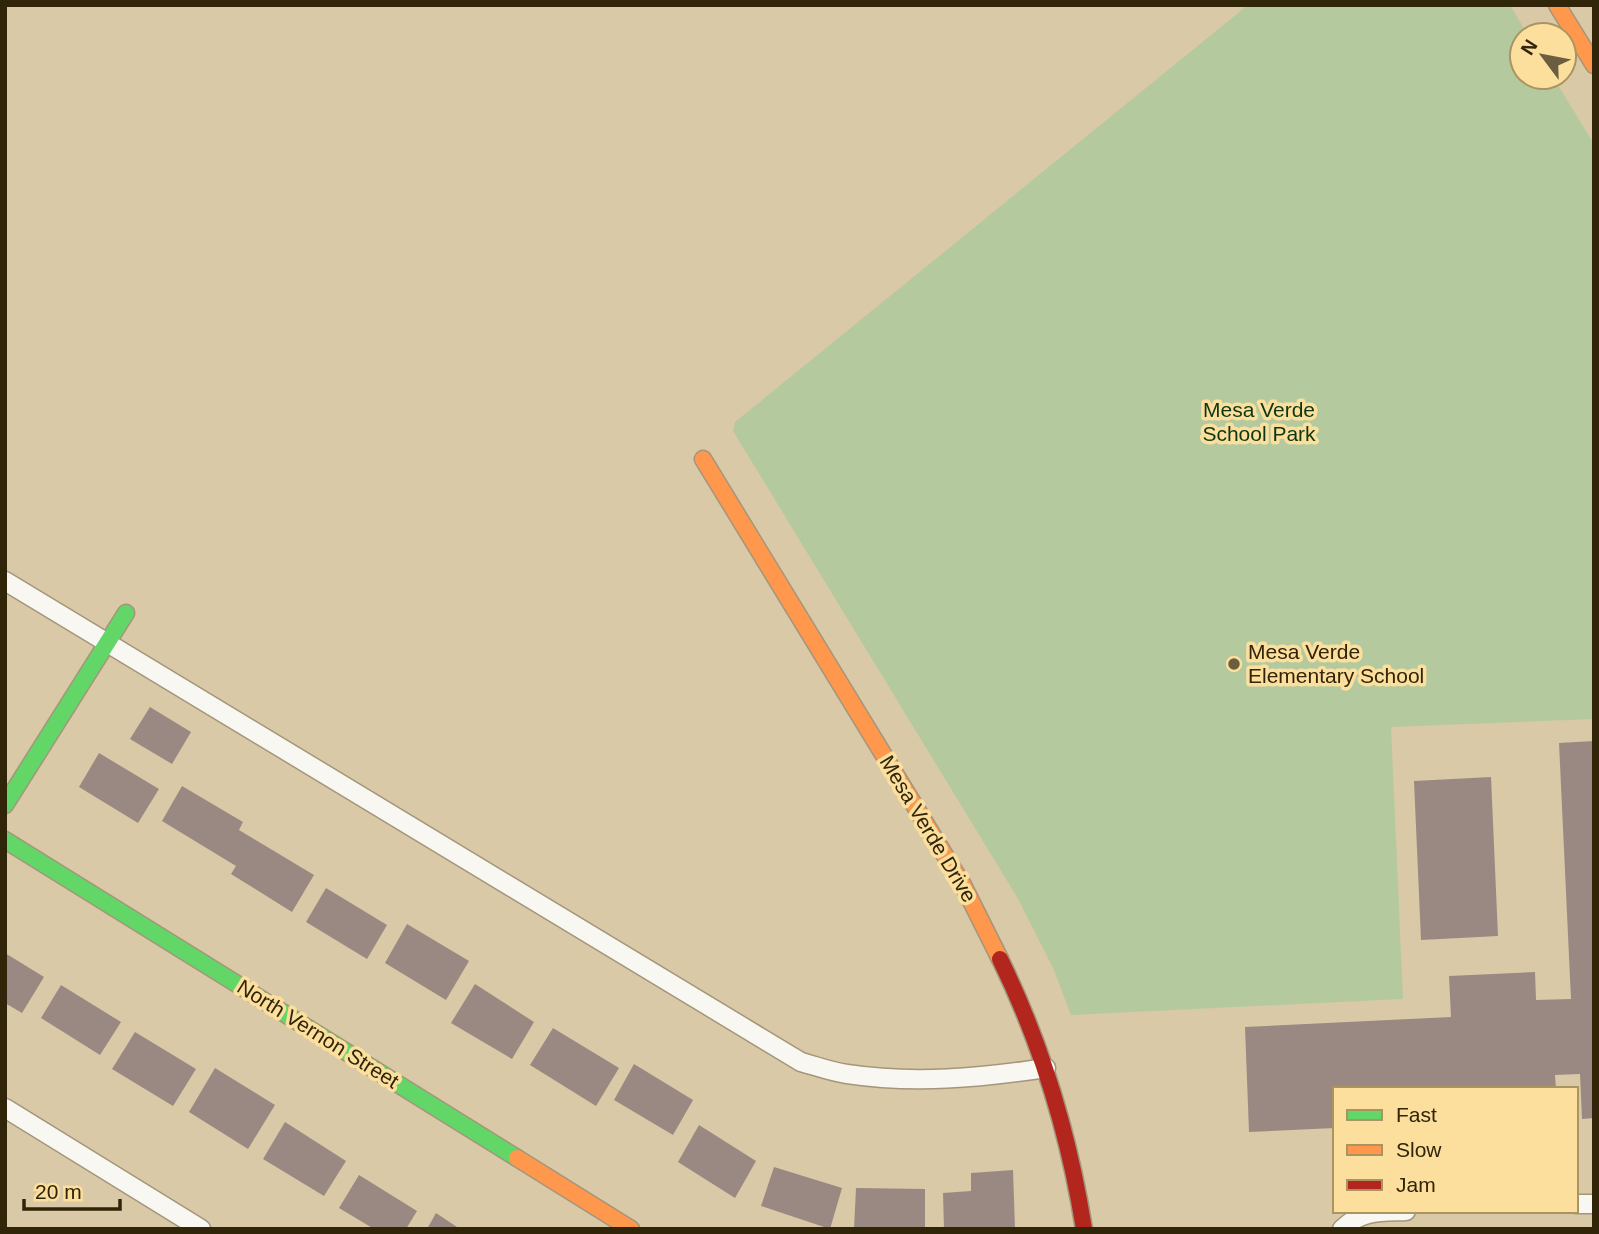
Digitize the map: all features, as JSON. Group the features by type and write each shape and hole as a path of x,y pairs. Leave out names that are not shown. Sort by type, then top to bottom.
{"street":[{"path":"1557,5 1594,65"},
{"name":"Mesa Verde Drive","path":"703,459 962,886 1012,982 1046,1068 1068,1144 1084,1229"},
{"path":"5,805 126,613"},
{"name":"North Vernon Street","path":"5,840 631,1229"}],"lane":[{"path":"5,581 800,1062 846,1074 923,1080 996,1076 1046,1068"},
{"path":"5,1108 201,1229"},
{"path":"1342,1229 1353,1218 1370,1213"}],"green space":[{"name":"Mesa Verde School Park","path":"1248,5 1510,5 1520,21 1508,21 1508,91 1562,91 1594,144 1594,719 1391,727 1403,999 1071,1015 1053,968 1017,897 733,431 735,422"}],"building":[{"path":"150,707 191,732 172,764 130,739"},
{"path":"1594,741 1594,1118 1582,1119 1580,1074 1555,1075 1556,1087 1333,1087 1333,1128 1249,1132 1245,1027 1451,1017 1449,976 1535,972 1536,1000 1571,999 1559,743"},
{"path":"99,753 159,789 138,823 79,787"},
{"path":"1491,777 1498,936 1421,940 1414,781"},
{"path":"182,786 243,822 239,830 314,875 292,912 231,874 236,866 162,821"},
{"path":"326,888 387,925 367,959 306,922"},
{"path":"407,924 469,961 446,1000 385,963"},
{"path":"5,953 44,977 22,1013 5,1003"},
{"path":"475,984 534,1022 512,1059 451,1023"},
{"path":"61,985 121,1022 100,1055 41,1018"},
{"path":"553,1028 619,1068 596,1106 530,1065"},
{"path":"135,1032 196,1069 173,1106 112,1069"},
{"path":"634,1064 693,1100 673,1135 614,1100"},
{"path":"215,1068 275,1105 248,1149 189,1112"},
{"path":"285,1122 346,1161 324,1196 263,1159"},
{"path":"699,1125 756,1161 735,1198 678,1162"},
{"path":"774,1167 842,1188 830,1229 761,1206"},
{"path":"1013,1170 1015,1229 944,1229 943,1193 971,1191 971,1173"},
{"path":"359,1175 417,1211 406,1229 374,1229 339,1208"},
{"path":"856,1188 925,1189 925,1229 854,1229"},
{"path":"436,1213 460,1229 427,1229"}],"traffic: fast":[{"path":"5,805 126,613"},
{"path":"5,840 517,1158"}],"traffic: slow":[{"path":"1557,5 1594,65"},
{"path":"703,459 963,885 1000,959"},
{"path":"517,1158 631,1229"}],"traffic: jam":[{"path":"1000,959 1029,1024 1052,1091 1070,1159 1084,1229"}],"place":[{"name":"Mesa Verde Elementary School","path":"1234,664"}]}
